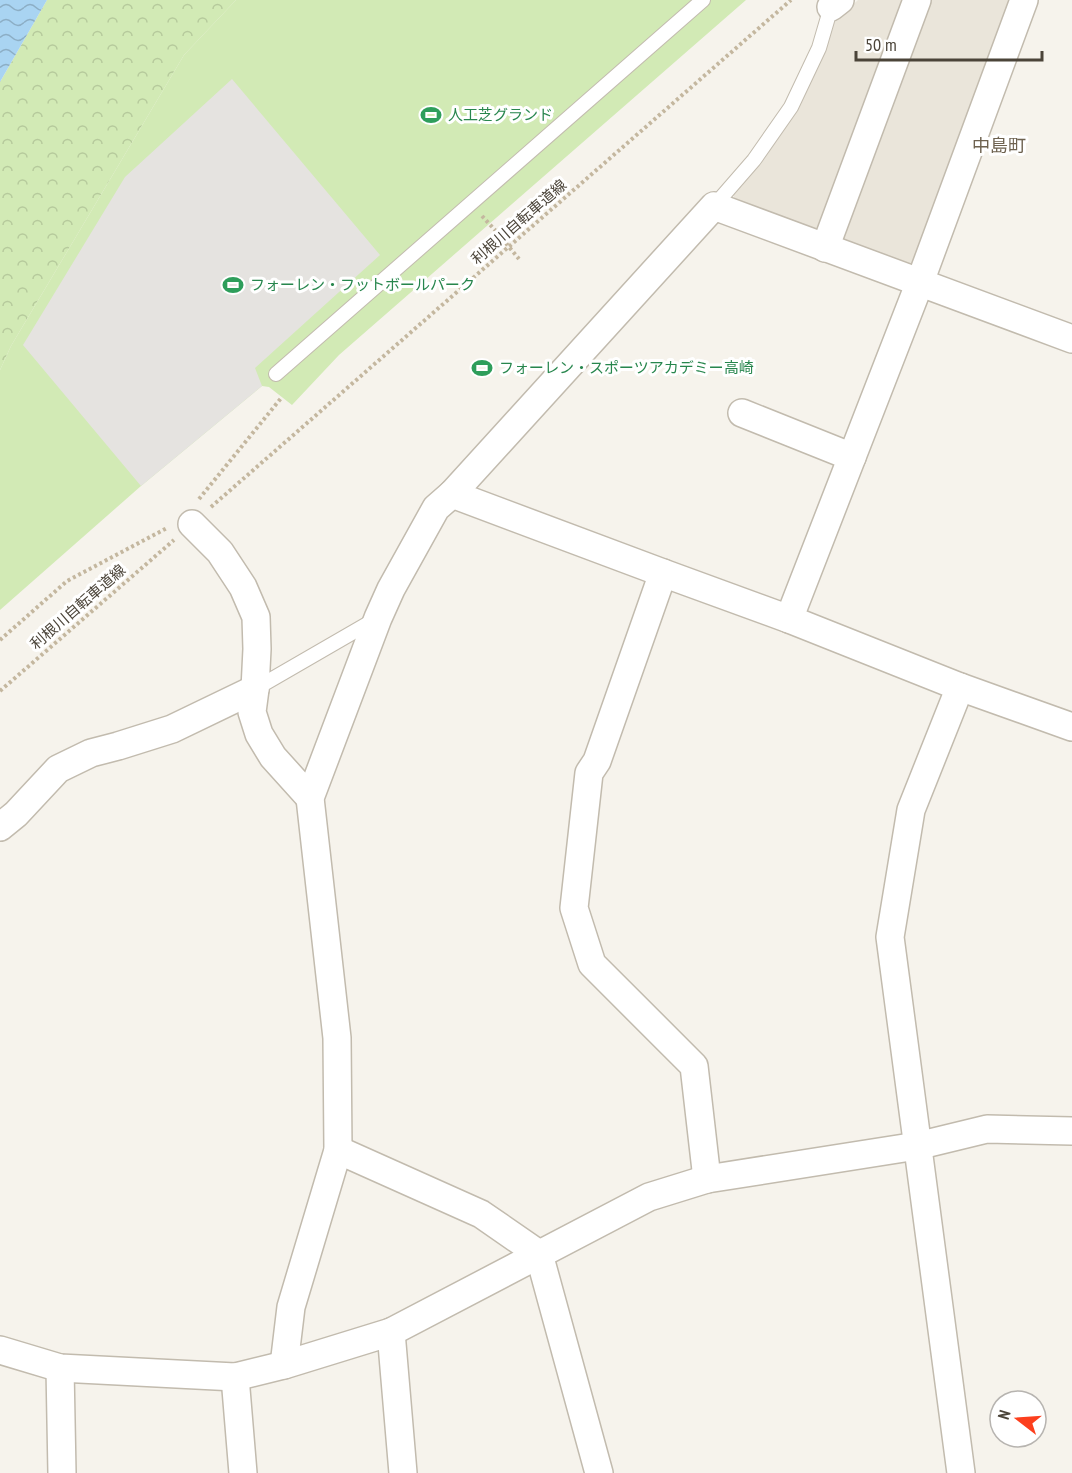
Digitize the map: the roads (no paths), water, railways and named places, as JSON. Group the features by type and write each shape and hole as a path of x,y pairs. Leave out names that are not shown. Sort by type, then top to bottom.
{"street":[{"path":"825,248 917,0"},
{"path":"789,619 920,282 1024,0"},
{"path":"284,1365 291,1307 338,1150 337,1038 310,798 378,618 391,589 436,508 452,494 714,206 1072,339"},
{"path":"742,413 852,457"},
{"path":"452,494 789,619 960,687 1072,727"},
{"path":"200,516 243,587 256,617 257,649 252,712 260,734 273,757 310,798"},
{"path":"663,573 597,761 589,773 574,908 592,964 694,1066 707,1179"},
{"path":"960,687 910,810 890,937 961,1473"},
{"path":"0,827 16,814 58,769 92,753 172,729 255,689"},
{"path":"0,1350 60,1368 235,1377 284,1365 391,1332 649,1197 707,1179 917,1146 987,1129 1072,1131"},
{"path":"338,1150 481,1214 539,1254 599,1473"},
{"path":"391,1332 404,1473"},
{"path":"60,1368 62,1473"},
{"path":"235,1377 243,1473"}],"lane":[{"path":"276,374 703,0"},
{"path":"714,206 754,160 791,107 819,48 835,4"},
{"path":"255,689 378,618"}],"water":[{"path":"0,0 47,0 0,82"}],"place":[{"name":"人工芝グランド","path":"431,115"},
{"name":"フォーレン・フットボールパーク","path":"233,285"},
{"name":"フォーレン・スポーツアカデミー高崎","path":"482,368"}],"district":[{"name":"中島町","path":"999,146"}]}
